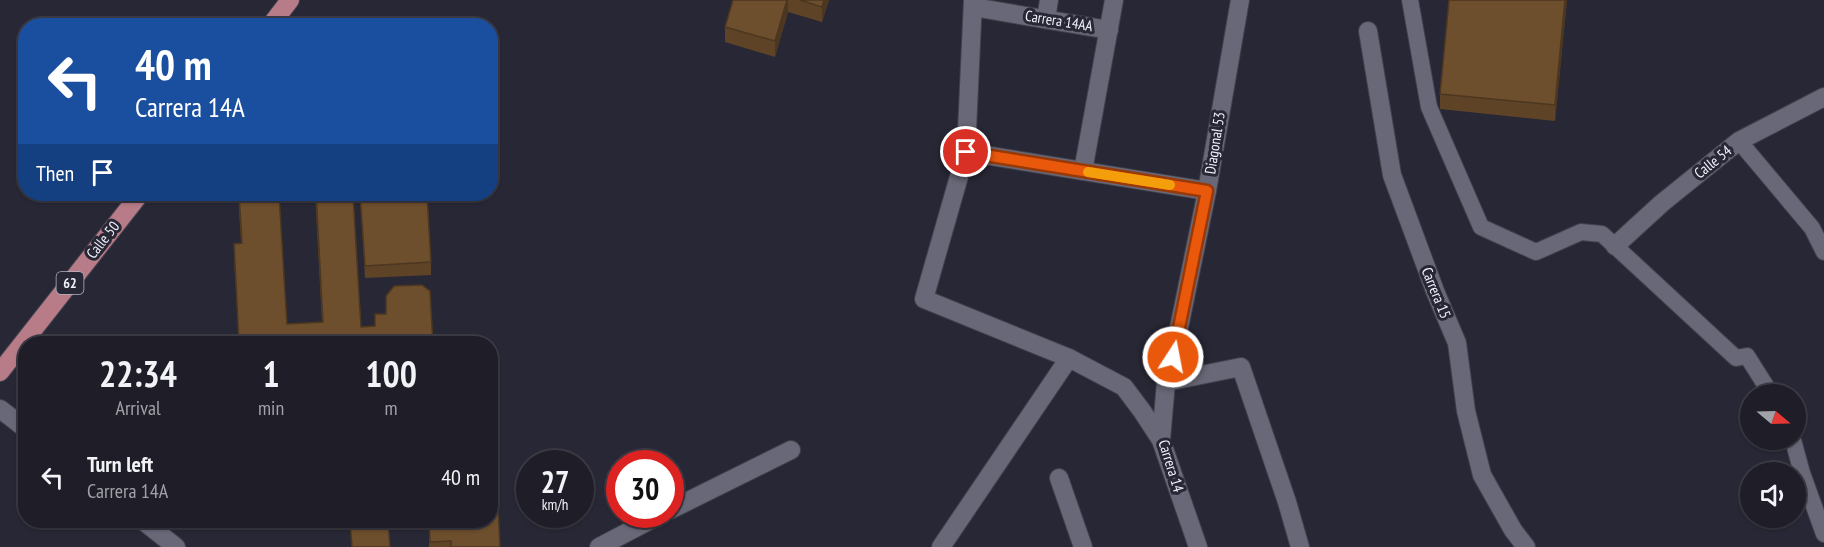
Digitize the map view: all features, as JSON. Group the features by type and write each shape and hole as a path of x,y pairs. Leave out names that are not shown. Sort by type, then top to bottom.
{"main road":[{"path":"276,18 290,0"},
{"name":"Calle 50","path":"28,336 134,201"},
{"name":"Calle 50","path":"0,372 18,349"}],"street":[{"path":"1046,19 1049,0"},
{"path":"1083,171 1114,0"},
{"name":"Diagonal 53","path":"1166,382 1207,191 1240,0"},
{"path":"1410,0 1429,107 1482,227 1536,252 1581,232 1602,234 1736,358 1748,356 1765,384"},
{"path":"973,4 966,152 924,299 1069,357 1124,387 1161,440"},
{"name":"Carrera 14AA","path":"973,4 1109,30"},
{"name":"Carrera 15","path":"1368,31 1392,175 1457,343 1466,411 1482,475 1513,530 1526,547"},
{"name":"Calle 54","path":"1615,246 1662,203 1739,141 1824,97"},
{"path":"1739,141 1812,228 1824,252"},
{"path":"966,152 1207,191"},
{"path":"941,547 1069,357"},
{"path":"1166,382 1241,367 1300,547"},
{"name":"Carrera 14","path":"1166,382 1161,440 1198,547"},
{"path":"0,409 18,423"},
{"path":"684,503 791,450"},
{"path":"1796,450 1824,534"},
{"path":"1059,478 1083,547"},
{"path":"152,528 176,547"},
{"path":"599,547 635,528"}],"building":[{"path":"733,0 787,0 775,41 725,27"},
{"path":"800,0 824,0 822,7"},
{"path":"1449,0 1565,0 1555,105 1440,94"},
{"path":"239,201 279,201 287,324 323,322 316,201 353,201 361,327 375,326 375,314 386,314 386,296 394,286 422,285 430,291 433,336 239,336 234,244 242,243"},
{"path":"360,201 427,201 431,262 365,266"},
{"path":"498,503 500,547 451,547 451,541 430,542 429,528 498,528"},
{"path":"351,528 389,528 390,547 352,547"}],"slow traffic":[{"path":"1088,172 1170,185"}],"route":[{"path":"966,152 1207,191 1173,357"}]}
